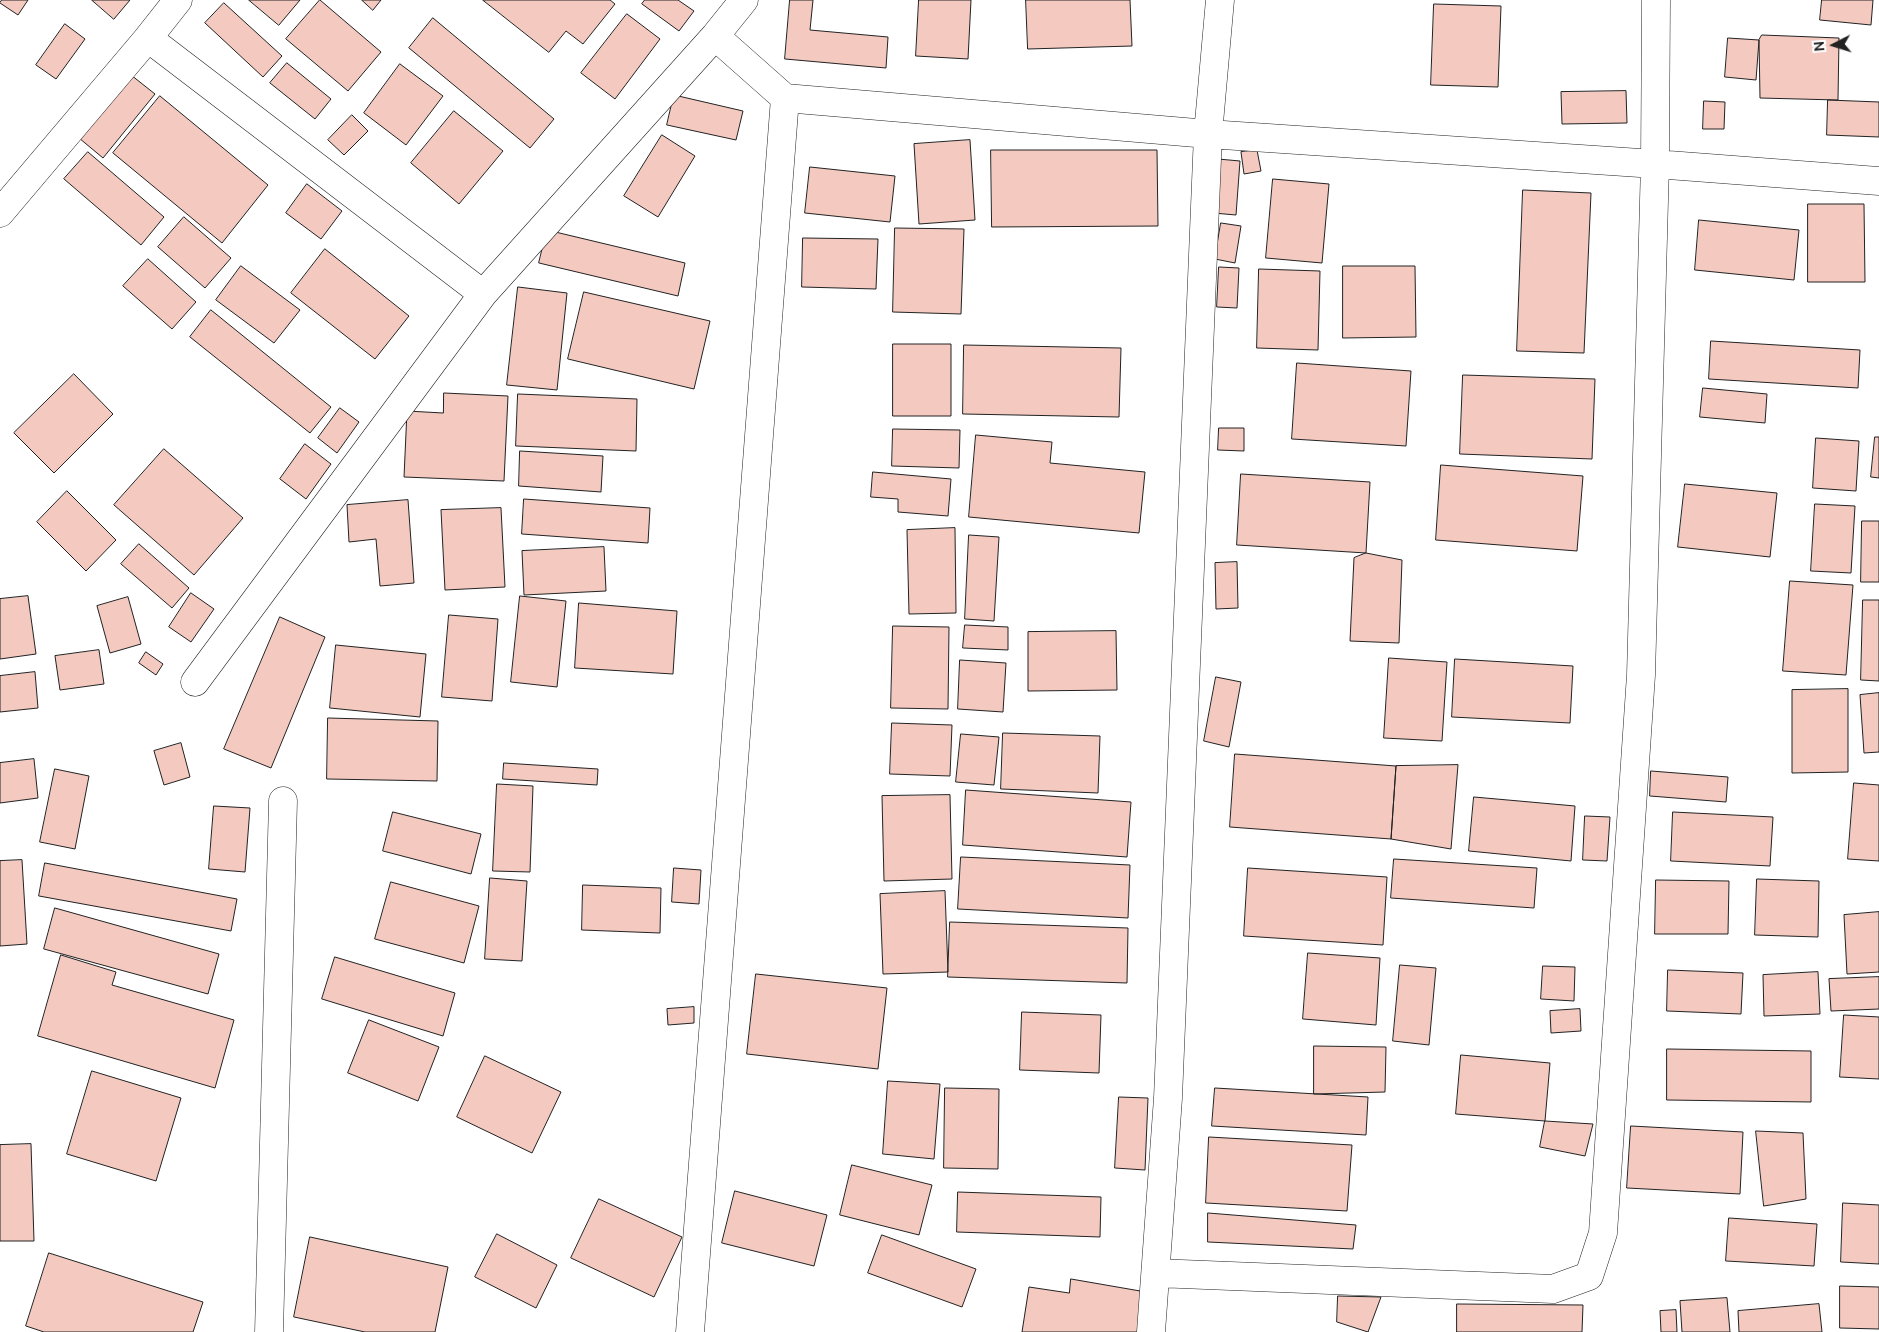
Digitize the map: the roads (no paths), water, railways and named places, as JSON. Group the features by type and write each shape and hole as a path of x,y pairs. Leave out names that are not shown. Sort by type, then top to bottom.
{"street":[{"path":"0,214 178,0"},
{"path":"195,682 483,294 715,36 744,0"},
{"path":"1151,1332 1169,1088 1208,134 1220,0"},
{"path":"1156,1273 1553,1289 1589,1276 1603,1234 1641,675 1655,164 1656,0"},
{"path":"715,36 785,98 1208,134 1879,181"},
{"path":"148,38 483,294"},
{"path":"690,1332 785,98"},
{"path":"268,1332 283,801"}]}
